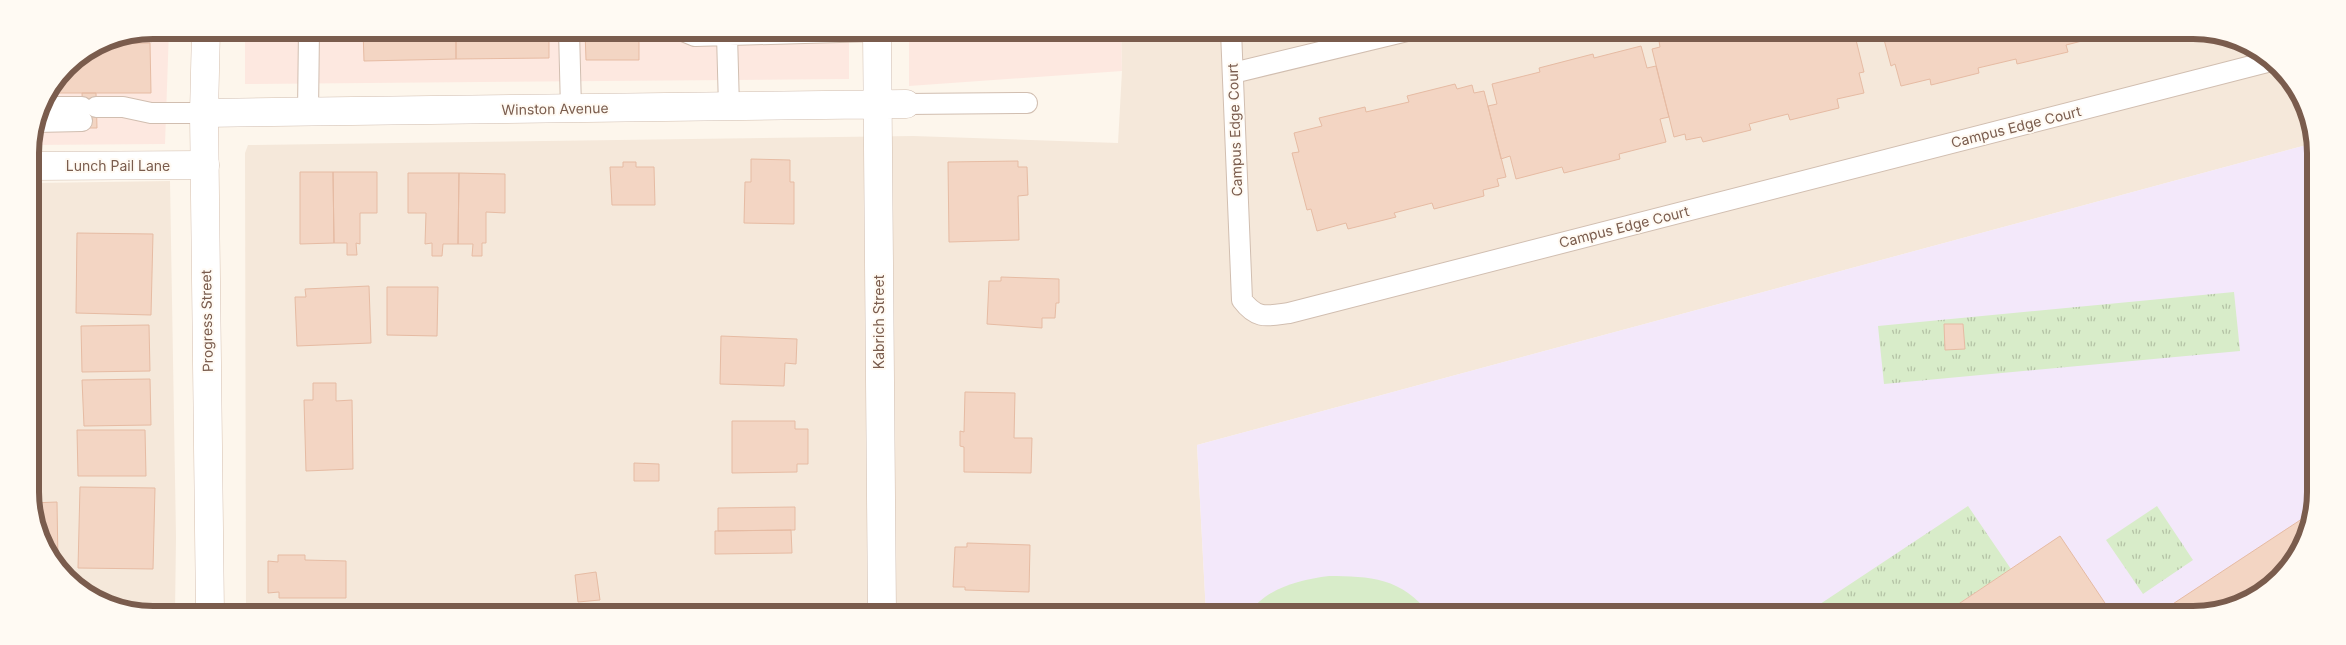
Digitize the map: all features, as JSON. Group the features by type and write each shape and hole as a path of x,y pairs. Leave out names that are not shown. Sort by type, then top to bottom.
{"street":[{"name":"Progress Street","path":"206,39 204,114 210,606"},
{"name":"Kabrich Street","path":"876,39 882,606"},
{"name":"Winston Avenue","path":"204,114 906,104"},
{"name":"Lunch Pail Lane","path":"39,166 205,165"}],"lane":[{"path":"308,112 309,39"},
{"path":"569,39 571,109"},
{"path":"727,39 729,107"},
{"name":"Campus Edge Court","path":"1231,39 1242,300 1250,310 1262,317 1289,313 2264,63"},
{"path":"1233,73 1378,39"},
{"path":"906,104 1027,102"},
{"path":"47,108 123,120 151,113 204,114"},
{"path":"44,121 89,114"}],"shaded area":[{"path":"145,39 169,39 165,144 39,145 43,123 50,102 62,83 77,67 109,47"},
{"path":"245,39 849,39 849,79 245,84"},
{"path":"909,39 1121,39 1122,71 909,86"},
{"path":"1121,39 2194,39 2216,41 2244,50 2263,62 2274,72 2284,83 2299,109 2307,145 1197,445 1206,606 246,606 245,153 248,145 913,136 1118,143 1122,71"},
{"path":"2307,145 2307,500 2305,515 2299,536 2292,550 2269,578 2237,598 2216,604 2201,606 1206,606 1197,445"},
{"path":"170,181 176,537 175,606 130,604 109,598 95,591 83,583 62,562 47,536 39,500 39,183"}],"green space":[{"path":"2234,292 2240,351 1884,384 1878,326"},
{"path":"1968,506 2011,569 1955,606 1817,606"},
{"path":"2157,506 2193,560 2143,594 2106,540"},
{"path":"1329,576 1358,577 1384,581 1408,593 1422,606 1255,606 1274,592 1306,580"}],"building":[{"path":"363,39 456,39 456,59 364,61"},
{"path":"456,39 549,39 549,58 456,59"},
{"path":"585,39 639,39 639,60 586,60"},
{"path":"1665,39 1856,39 1864,72 1859,73 1864,93 1837,99 1839,108 1790,120 1788,114 1749,124 1751,130 1703,142 1701,137 1686,140 1685,134 1674,137 1652,49 1660,47 1659,41"},
{"path":"1884,39 2082,39 2082,41 2066,45 2068,52 2017,64 2016,59 1978,68 1979,73 1931,85 1930,79 1901,86 1895,64 1891,66"},
{"path":"123,43 150,43 151,93 56,93 77,67 95,54"},
{"path":"1641,46 1647,68 1656,66 1669,117 1660,119 1666,142 1619,154 1620,159 1564,173 1562,167 1516,179 1510,156 1501,159 1488,106 1497,104 1492,84 1540,72 1539,68 1593,54 1594,58"},
{"path":"1455,84 1457,89 1472,85 1474,93 1484,91 1506,177 1497,179 1499,186 1483,190 1484,196 1434,209 1432,203 1394,213 1396,217 1348,229 1346,223 1317,231 1311,209 1307,210 1292,153 1299,152 1294,133 1322,126 1319,118 1365,107 1366,112 1409,102 1407,96"},
{"path":"82,93 96,93 97,128 83,128"},
{"path":"751,159 790,160 790,182 794,182 794,224 744,223 745,182 751,182"},
{"path":"1018,161 1018,167 1027,167 1028,195 1018,196 1019,240 949,242 948,162"},
{"path":"623,162 636,162 636,167 654,167 655,205 612,205 610,167 623,167"},
{"path":"300,172 333,172 334,243 300,244"},
{"path":"333,172 377,172 377,213 360,213 360,244 356,243 357,255 347,255 347,243 334,243"},
{"path":"408,173 459,173 458,244 443,244 442,256 432,256 432,243 425,244 426,213 408,213"},
{"path":"459,173 505,174 505,213 486,212 486,243 482,243 482,256 472,256 473,244 458,244"},
{"path":"77,233 153,234 151,315 76,313"},
{"path":"1001,277 1059,279 1059,303 1056,303 1055,318 1042,318 1042,328 987,324 989,281 1001,281"},
{"path":"369,286 371,343 297,346 295,297 306,297 305,289"},
{"path":"387,287 438,287 437,336 387,335"},
{"path":"1944,324 1963,324 1965,349 1945,350"},
{"path":"149,325 150,371 82,372 81,326"},
{"path":"721,336 797,339 796,364 785,363 784,386 720,384"},
{"path":"150,379 151,425 84,426 82,380"},
{"path":"313,383 336,383 336,401 352,400 353,469 306,471 304,400 313,400"},
{"path":"965,392 1015,393 1014,438 1032,438 1031,473 964,472 964,447 960,446 960,431 964,432"},
{"path":"732,421 795,421 795,429 808,429 808,464 797,464 797,472 732,473"},
{"path":"77,430 145,430 146,476 78,476"},
{"path":"634,463 659,464 659,481 634,481"},
{"path":"80,487 155,488 153,569 78,568"},
{"path":"57,502 58,556 47,536 39,503"},
{"path":"795,507 795,530 718,531 718,508"},
{"path":"2304,517 2299,536 2284,562 2269,578 2257,587 2237,598 2216,604 2170,606"},
{"path":"791,530 792,553 715,554 715,531"},
{"path":"2060,536 2107,606 1955,606"},
{"path":"967,543 1030,545 1029,592 965,590 965,587 953,587 955,547 967,547"},
{"path":"278,555 305,555 305,560 346,561 346,598 279,598 279,592 268,593 268,561 278,562"},
{"path":"596,572 600,600 578,602 575,575"}]}
